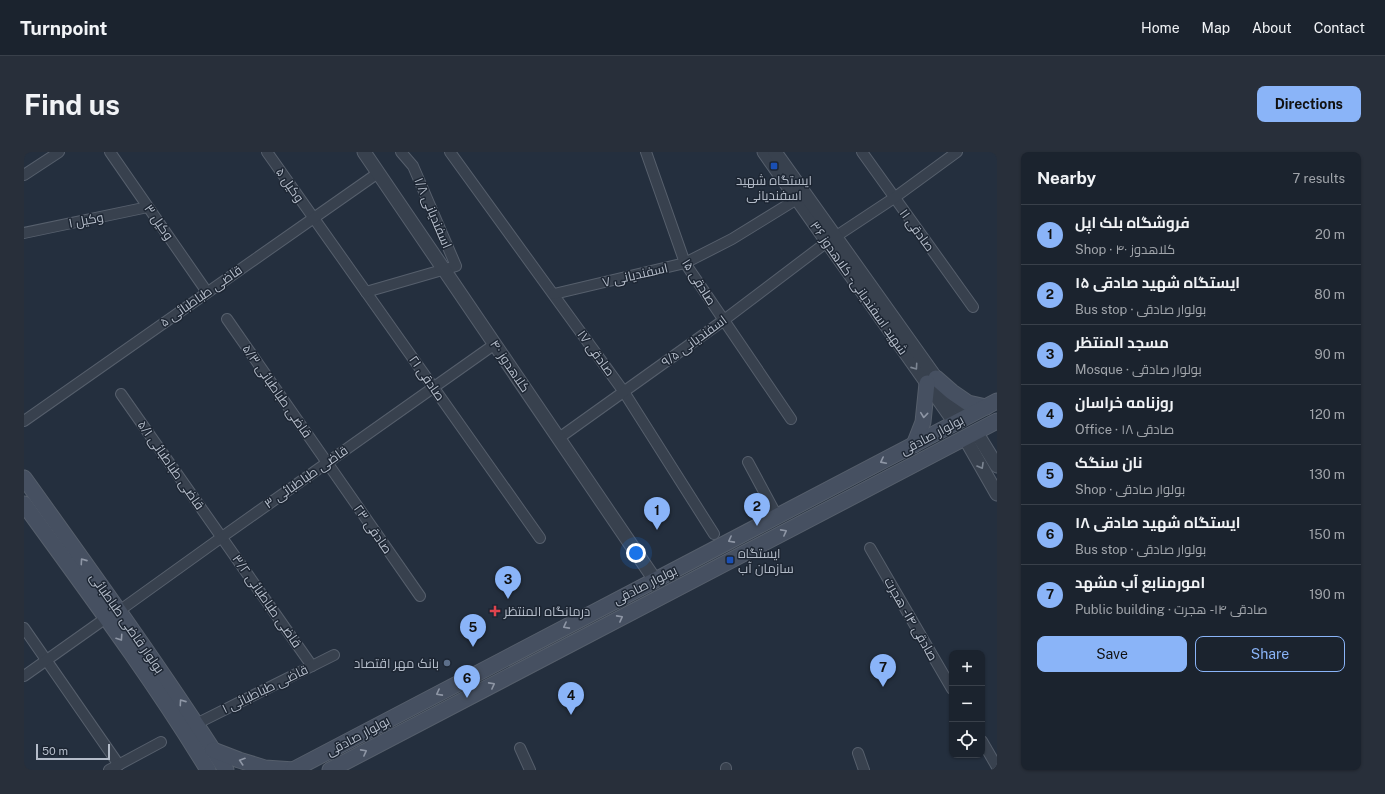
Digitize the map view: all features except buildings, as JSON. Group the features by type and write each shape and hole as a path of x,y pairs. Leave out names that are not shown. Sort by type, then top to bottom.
{"main road":[{"path":"914,444 923,422 932,380 968,403 991,404"},
{"name":"بولوار صادقی","path":"293,770 991,404"},
{"path":"961,420 971,435"},
{"name":"بولوار صادقی","path":"330,770 997,421"},
{"name":"بولوار قاضی طباطبائی","path":"24,478 113,615 208,770"},
{"name":"بولوار قاضی طباطبائی","path":"24,504 113,615 196,724 226,770"},
{"path":"194,747 200,770"},
{"path":"213,750 265,768 293,770"}],"street":[{"path":"24,176 59,152"},
{"name":"وکيل ۳","path":"110,152 208,292"},
{"name":"وکيل ۵","path":"267,152 313,218"},
{"name":"کلاهدوز ۴۰","path":"364,152 655,580"},
{"name":"اسفندیانی ۱/۸","path":"400,152 413,166 456,266 444,270"},
{"name":"صادقی ۱۷","path":"450,152 624,392 714,534"},
{"name":"صادقی ۱۵","path":"646,152 685,263 790,419"},
{"name":"شهید اسفندیانی - کلاهدوز ۳۶","path":"764,152 797,199 831,240"},
{"name":"شهید اسفندیانی - کلاهدوز ۳۶","path":"775,152 831,240 961,420"},
{"name":"صادقی ۱۱","path":"862,152 972,307"},
{"name":"اسفندیانی ۹/۵","path":"559,438 724,320 831,240 894,198 958,152"},
{"name":"قاضی طباطبائی ۵","path":"24,421 378,172"},
{"name":"اسفندیانی ۷","path":"554,294 685,263 732,239 797,199"},
{"name":"وکيل ۱","path":"24,233 148,208"},
{"name":"صادقی ۲۱","path":"313,218 540,538"},
{"path":"366,292 444,270"},
{"name":"قاضی طباطبائی ۵/۳","path":"227,319 326,462"},
{"name":"قاضی طباطبائی ۳","path":"24,676 113,615 326,462 494,344"},
{"name":"قاضی طباطبائی ۵/۱","path":"121,394 222,537"},
{"path":"971,435 997,466"},
{"path":"971,435 997,494"},
{"name":"صادقی ۲۳","path":"326,462 420,596"},
{"path":"748,462 777,516"},
{"name":"قاضی طباطبائی ۳/۲","path":"222,537 312,666"},
{"name":"صادقی ۱۴ - هجرت","path":"870,548 950,686"},
{"path":"24,628 119,765"},
{"name":"قاضی طباطبائی ۱","path":"196,724 334,655"},
{"path":"109,770 161,742"},
{"path":"985,746 997,768 994,770"},
{"path":"520,748 530,770"},
{"path":"858,753 864,770"}],"place":[{"name":"ایستگاه شهید اسفندیانی","path":"774,166"},
{"name":"ایستگاه شهید صادقی ۱۵","path":"757,526"},
{"name":"فروشگاه بلک اپل","path":"657,530"},
{"name":"ایستگاه سازمان آب","path":"730,560"},
{"name":"مسجد المنتظر","path":"508,599"},
{"name":"درمانگاه المنتظر","path":"495,611"},
{"name":"نان سنگک","path":"473,647"},
{"name":"بانک مهر اقتصاد","path":"447,663"},
{"name":"امورمنابع آب مشهد","path":"883,687"},
{"name":"ایستگاه شهید صادقی ۱۸","path":"467,698"},
{"name":"روزنامه خراسان","path":"571,715"}]}
